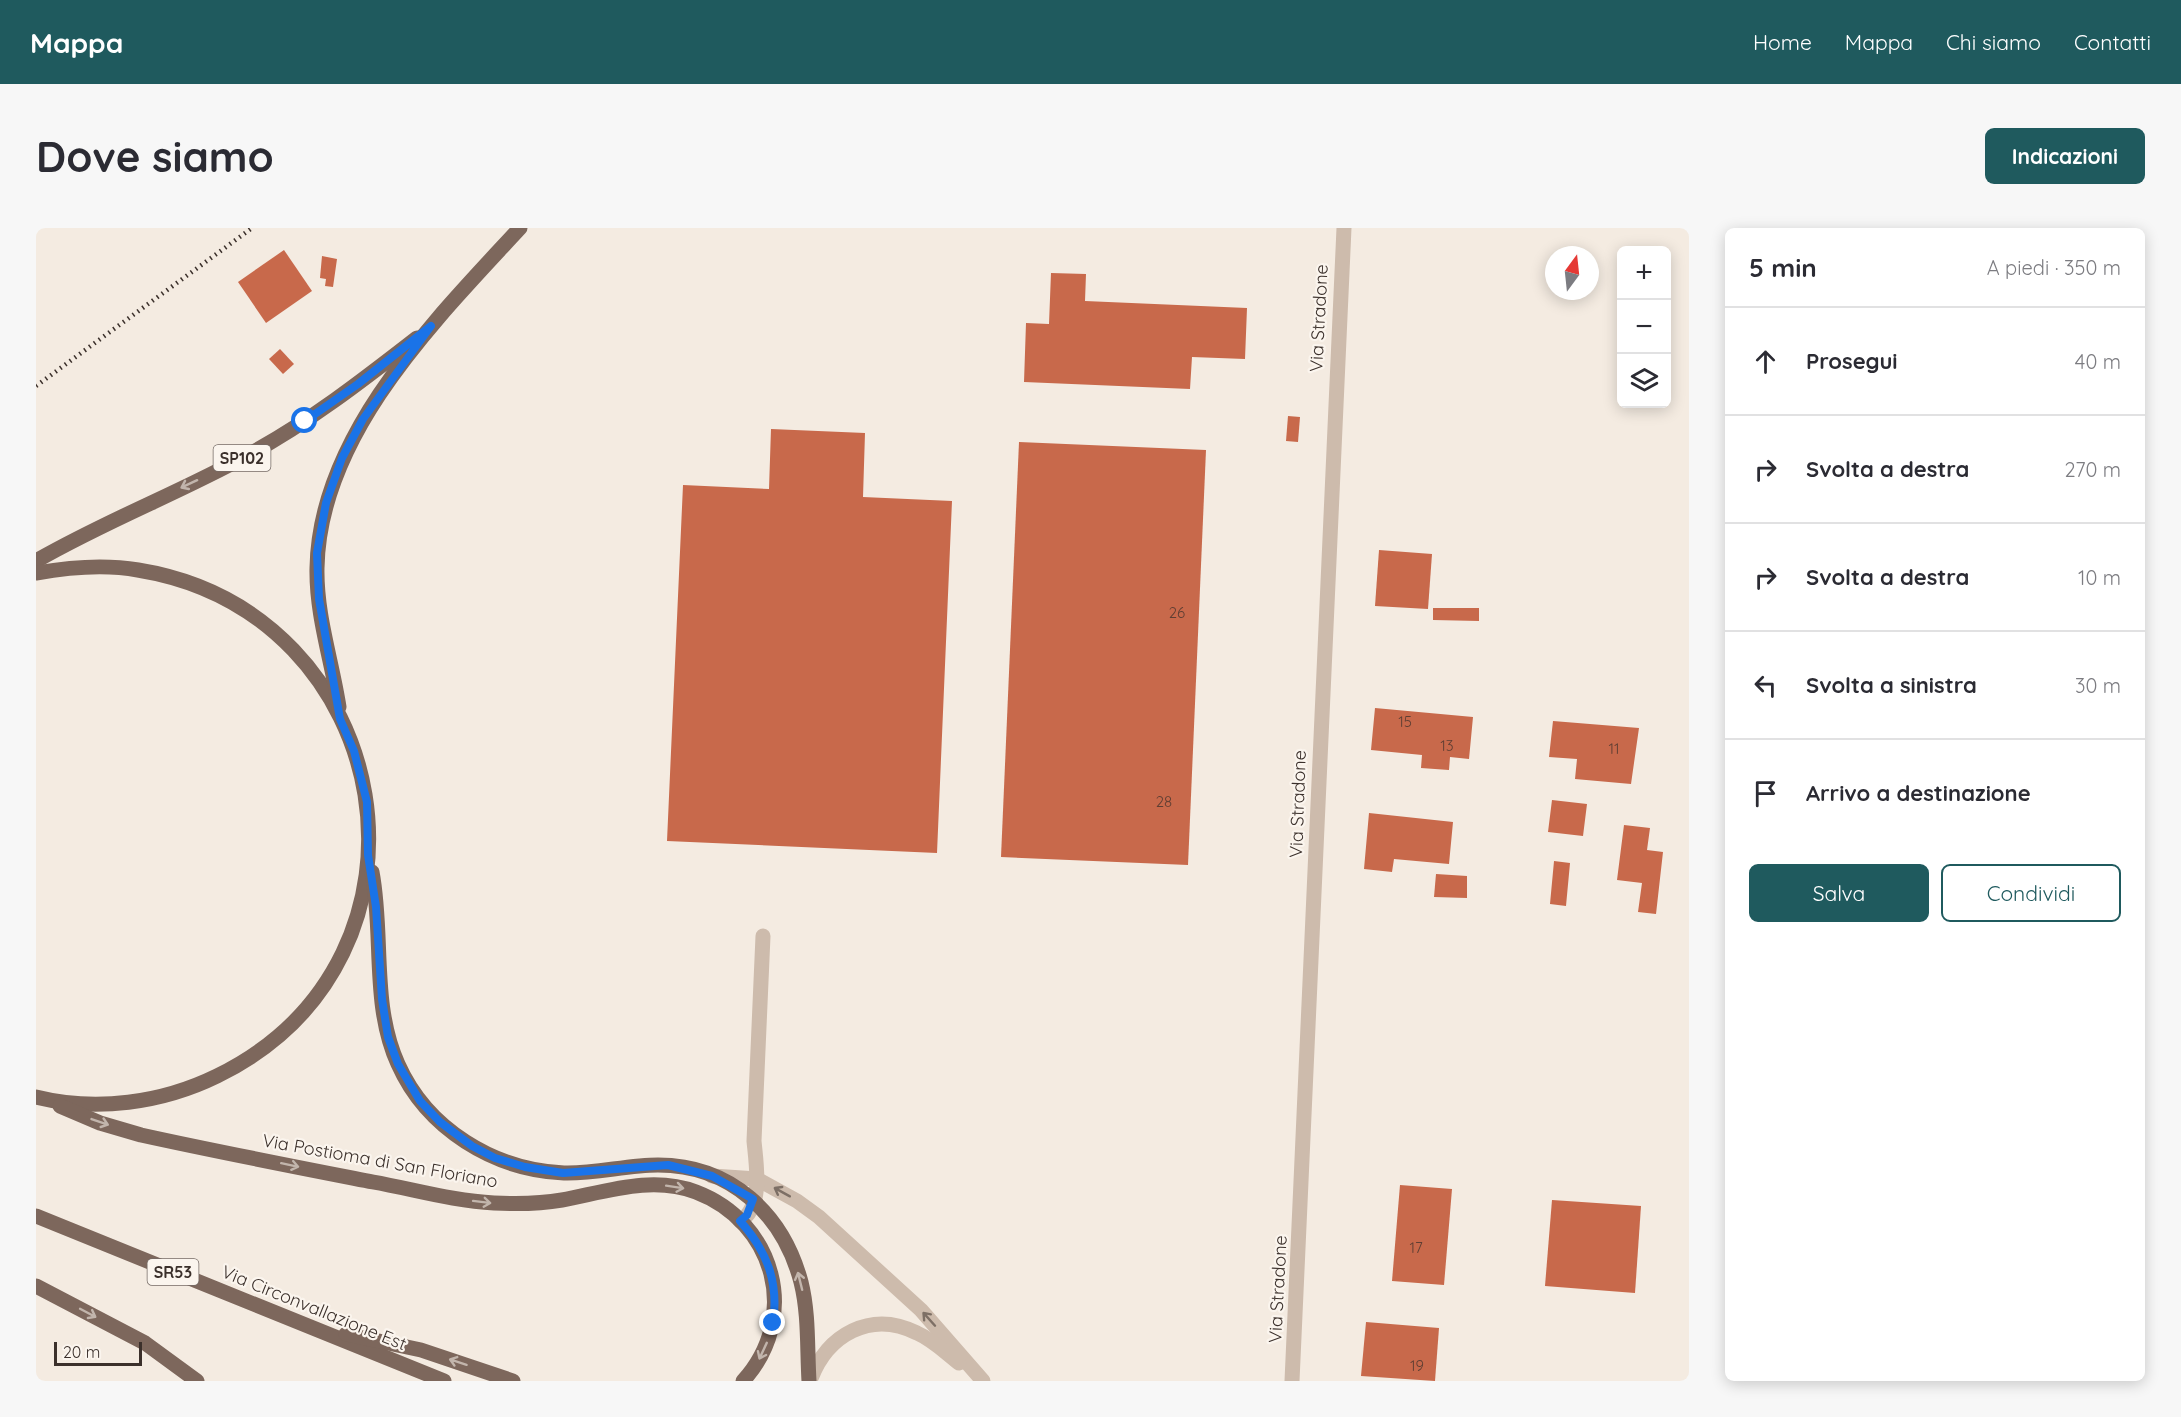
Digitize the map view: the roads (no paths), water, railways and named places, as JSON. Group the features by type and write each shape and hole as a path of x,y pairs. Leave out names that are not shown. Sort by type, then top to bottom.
{"main road":[{"name":"Via Postioma di San Floriano","path":"340,719 319,599 317,553 322,519 333,480 357,430 431,326 520,228"},
{"name":"Via Postioma di San Floriano","path":"36,561 82,535 267,444 328,406 431,326"},
{"name":"Via Postioma di San Floriano","path":"36,573 86,567 121,568 163,575 212,593 257,620 296,654 313,674 340,719 354,751 363,785 368,820 368,855 361,909 340,960 310,1006 273,1042 250,1058 203,1083 153,1098 102,1104 41,1098"},
{"name":"Via Postioma di San Floriano","path":"368,855 376,907 382,999 388,1037 405,1079 420,1101 440,1122 483,1153 532,1169 573,1173 668,1165 712,1176 753,1199 767,1211 779,1228 796,1267 807,1322 809,1381"},
{"name":"Via Postioma di San Floriano","path":"41,1098 100,1123 141,1135 457,1198 492,1203 530,1203 626,1187 674,1185 704,1195 740,1221 764,1255 772,1274 775,1293 773,1323 765,1347 743,1381"},
{"name":"Via Circonvallazione Est","path":"36,1216 444,1381"},
{"path":"36,1286 146,1344 196,1381"},
{"path":"310,1328 421,1350 513,1381"}],"street":[{"name":"Via Stradone","path":"1292,1381 1344,228"},
{"path":"740,1221 747,1215 757,1179 754,1141 763,936"},
{"path":"712,1176 757,1179 797,1201 849,1243 921,1310 982,1380"},
{"path":"809,1381 822,1356 835,1341 858,1327 883,1323 900,1325 920,1334 982,1380"}],"railway":[{"path":"36,386 252,228"}]}
